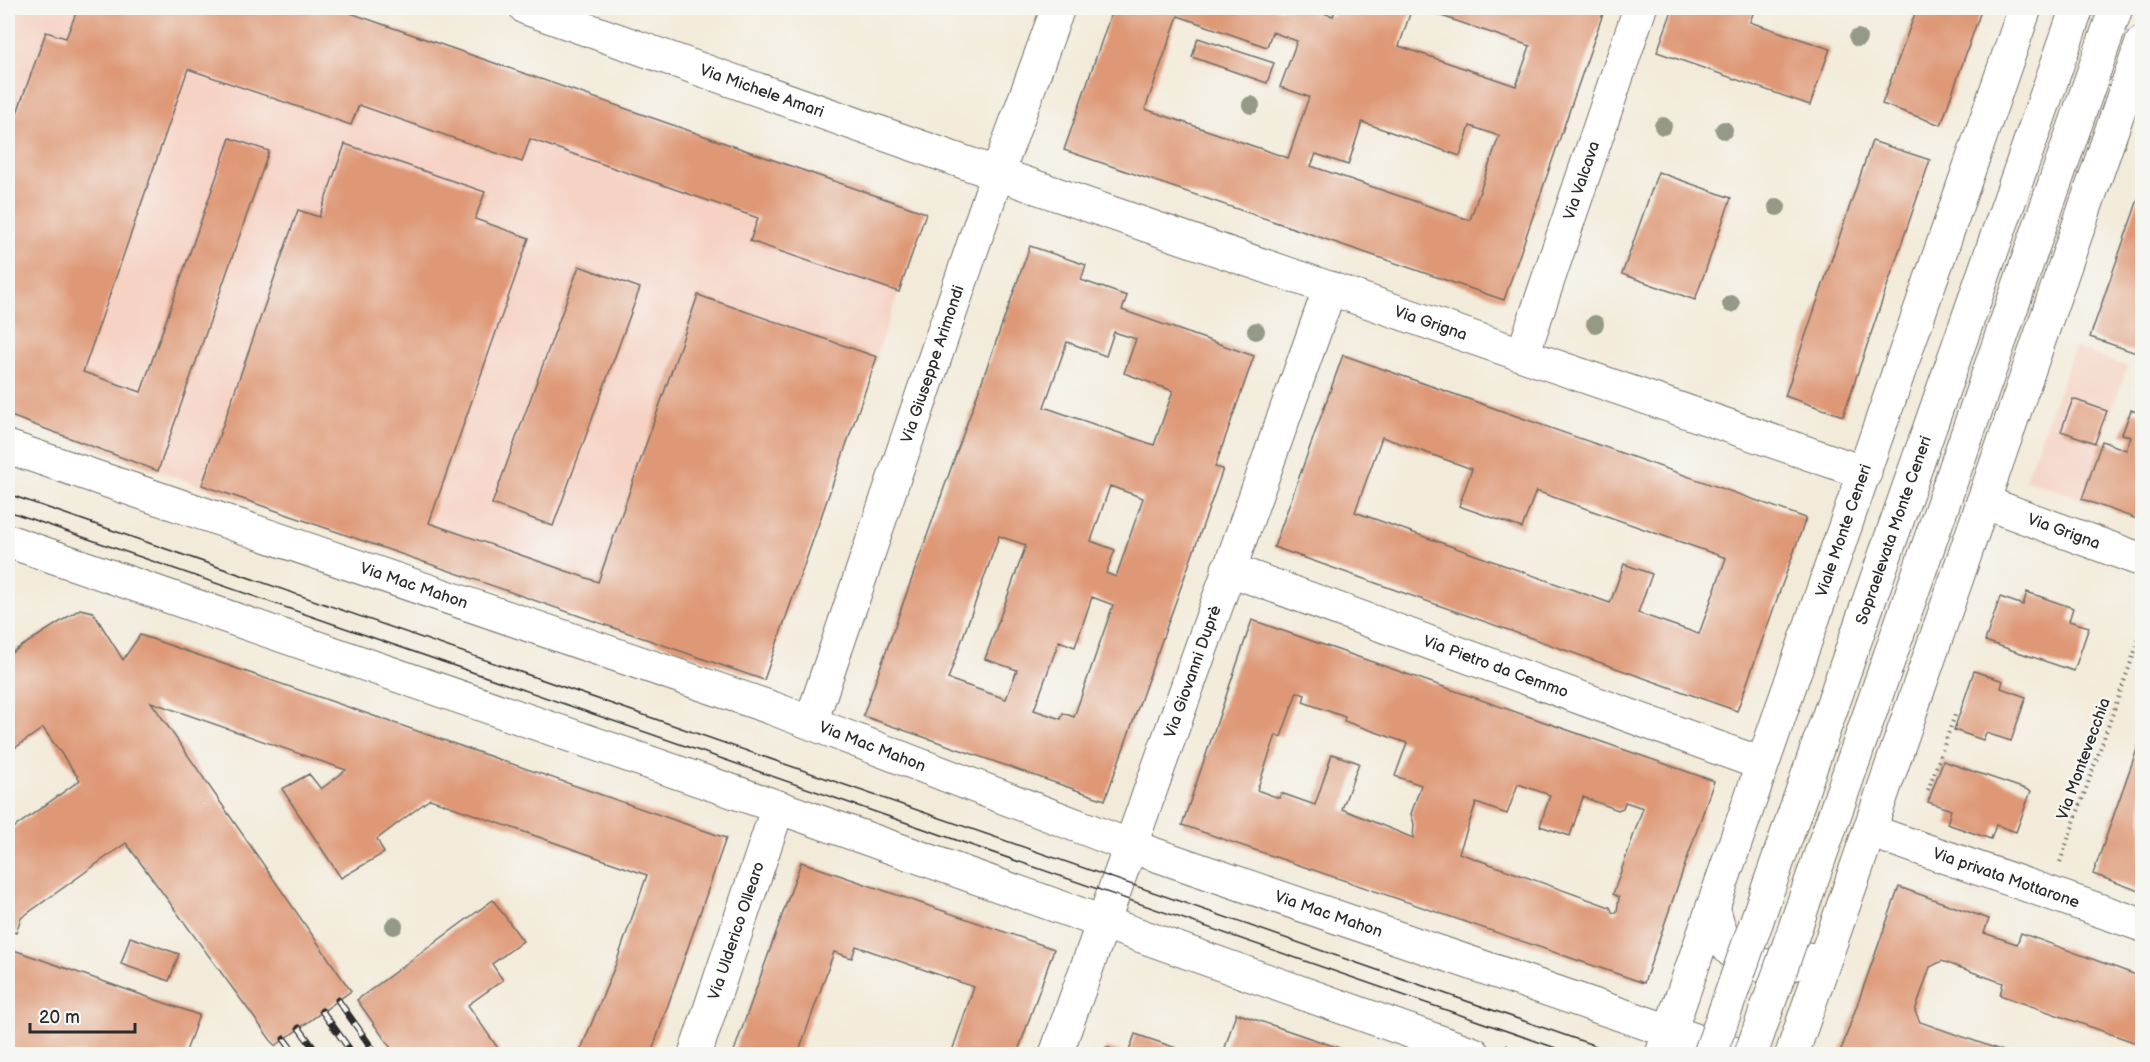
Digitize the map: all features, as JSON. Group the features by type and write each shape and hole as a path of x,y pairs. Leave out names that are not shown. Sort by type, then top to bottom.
{"main road":[{"name":"Via Michele Amari","path":"526,8 998,172"},
{"name":"Via Giuseppe Arimondi","path":"811,722 998,172 1058,8"},
{"name":"Via Valcava","path":"1523,354 1640,8"},
{"name":"Viale Monte Ceneri","path":"1666,1043 2025,8"},
{"name":"Sopraelevata Monte Ceneri","path":"1710,1054 2077,8"},
{"path":"1751,1054 2116,8"},
{"path":"1792,1054 2142,43"},
{"name":"Via Grigna","path":"998,172 1865,473"},
{"name":"Via Giovanni Duprè","path":"1056,1054 1330,288"},
{"name":"Via Mac Mahon","path":"8,447 811,722 1131,846 1666,1043 1736,1054"},
{"name":"Via Grigna","path":"1983,501 2142,560"},
{"path":"8,540 778,807 1102,925 1474,1054"},
{"name":"Via Pietro da Cemmo","path":"1228,569 1762,764"},
{"name":"Via Ulderico Ollearo","path":"695,1054 778,807"},
{"name":"Via privata Mottarone","path":"1870,831 2142,925"},
{"path":"1713,906 1727,946 1741,958 1757,964 1797,964 1831,942"}],"path":[{"name":"Via Montevecchia","path":"2048,894 2142,632"},
{"path":"1928,790 1955,715"}],"shaded area":[{"path":"8,8 336,8 926,213 764,680 158,471 8,415"},
{"path":"2075,347 2127,367 2082,499 2025,479"}],"building":[{"path":"78,8 336,8 926,213 899,292 750,241 758,218 530,139 522,162 359,105 351,125 188,69 83,372 141,392 230,138 269,151 158,471 8,415 8,138 46,32 66,38"},
{"path":"1113,8 1308,8 1333,16 1336,8 1412,8 1399,46 1516,86 1530,46 1418,8 1605,8 1504,300 1064,150","holes":["1178,16 1267,47 1272,32 1297,41 1280,87 1309,97 1288,158 1145,109","1362,122 1460,156 1470,126 1499,136 1470,220 1311,166 1316,154 1348,165"]},
{"path":"1673,8 1755,8 1750,22 1830,49 1810,105 1657,52"},
{"path":"1917,8 1982,8 1941,125 1882,104"},
{"path":"1198,38 1274,63 1267,83 1192,57"},
{"path":"1872,141 1930,160 1843,416 1785,396"},
{"path":"345,144 485,192 475,219 529,238 429,523 598,582 698,295 877,357 764,680 202,485 298,210 319,217"},
{"path":"1658,172 1731,198 1695,300 1622,274"},
{"path":"2142,188 2142,355 2090,337"},
{"path":"1030,246 1086,265 1081,280 1127,296 1122,310 1254,356 1215,467 1223,469 1105,800 863,716","holes":["1114,332 1136,339 1124,373 1173,391 1154,445 1044,407 1067,342 1106,356","1110,486 1143,498 1116,577 1106,573 1115,550 1091,541","999,536 1026,545 985,659 1017,670 1006,699 948,679","1092,597 1113,605 1074,717 1063,713 1061,719 1034,710 1059,641 1075,647"]},
{"path":"579,266 640,288 553,526 492,504"},
{"path":"1343,355 1806,518 1737,711 1274,547","holes":["1382,437 1472,469 1459,506 1522,528 1536,491 1726,558 1699,634 1638,613 1652,574 1624,564 1610,603 1355,512"]},
{"path":"2073,399 2107,411 2095,443 2061,431"},
{"path":"2131,410 2142,414 2142,521 2082,499 2102,441 2126,450 2131,437 2122,434"},
{"path":"2027,592 2073,608 2069,621 2089,627 2074,671 1985,641 2000,597 2023,605"},
{"path":"80,609 93,612 123,660 140,635 726,838 651,1054 579,1054 615,966 647,875 430,799 377,839 384,853 341,878 282,789 309,774 321,789 346,770 151,702 351,991 275,1046 126,843 21,918 16,933 8,930 8,832 80,780 43,728 8,753 8,655"},
{"path":"1252,620 1714,781 1644,983 1182,825","holes":["1297,692 1305,695 1303,702 1345,717 1344,721 1407,743 1395,776 1421,785 1411,814 1414,824 1413,838 1342,809 1359,763 1332,754 1315,805 1281,793 1279,798 1257,790 1276,735 1281,737","1518,784 1550,795 1540,826 1570,836 1583,797 1618,810 1623,808 1625,802 1643,808 1613,894 1619,897 1617,912 1613,913 1610,907 1459,853 1476,803 1507,814"]},
{"path":"1974,671 2003,681 2001,688 2026,697 2011,741 1986,733 1983,740 1954,730"},
{"path":"2142,735 2142,892 2093,874"},
{"path":"1943,761 2031,791 2016,832 1996,825 1991,839 1947,824 1951,810 1928,802"},
{"path":"801,862 1054,949 1017,1054 951,1054 974,987 856,946 852,958 834,952 798,1054 733,1054"},
{"path":"1899,887 1989,919 1984,933 2017,944 2021,933 2142,977 2142,1045 2000,995 2003,983 1942,961 1930,967 1915,1011 1920,1022 2012,1054 1840,1053"},
{"path":"493,900 523,941 492,964 503,980 468,1005 502,1054 395,1054 357,1000"},
{"path":"130,937 179,954 169,981 121,964"},
{"path":"8,948 199,1015 185,1054 8,1054"},
{"path":"1236,1013 1357,1054 1223,1054"},
{"path":"1135,1034 1194,1054 1128,1054"},
{"path":"1106,1047 1128,1054 1104,1054"}],"tram line":[{"path":"8,494 1619,1054"},
{"path":"8,511 1573,1054"}],"railway":[{"path":"338,1000 376,1054"},
{"path":"322,1011 353,1054"},
{"path":"299,1028 318,1054"},
{"path":"284,1039 295,1054"}]}
